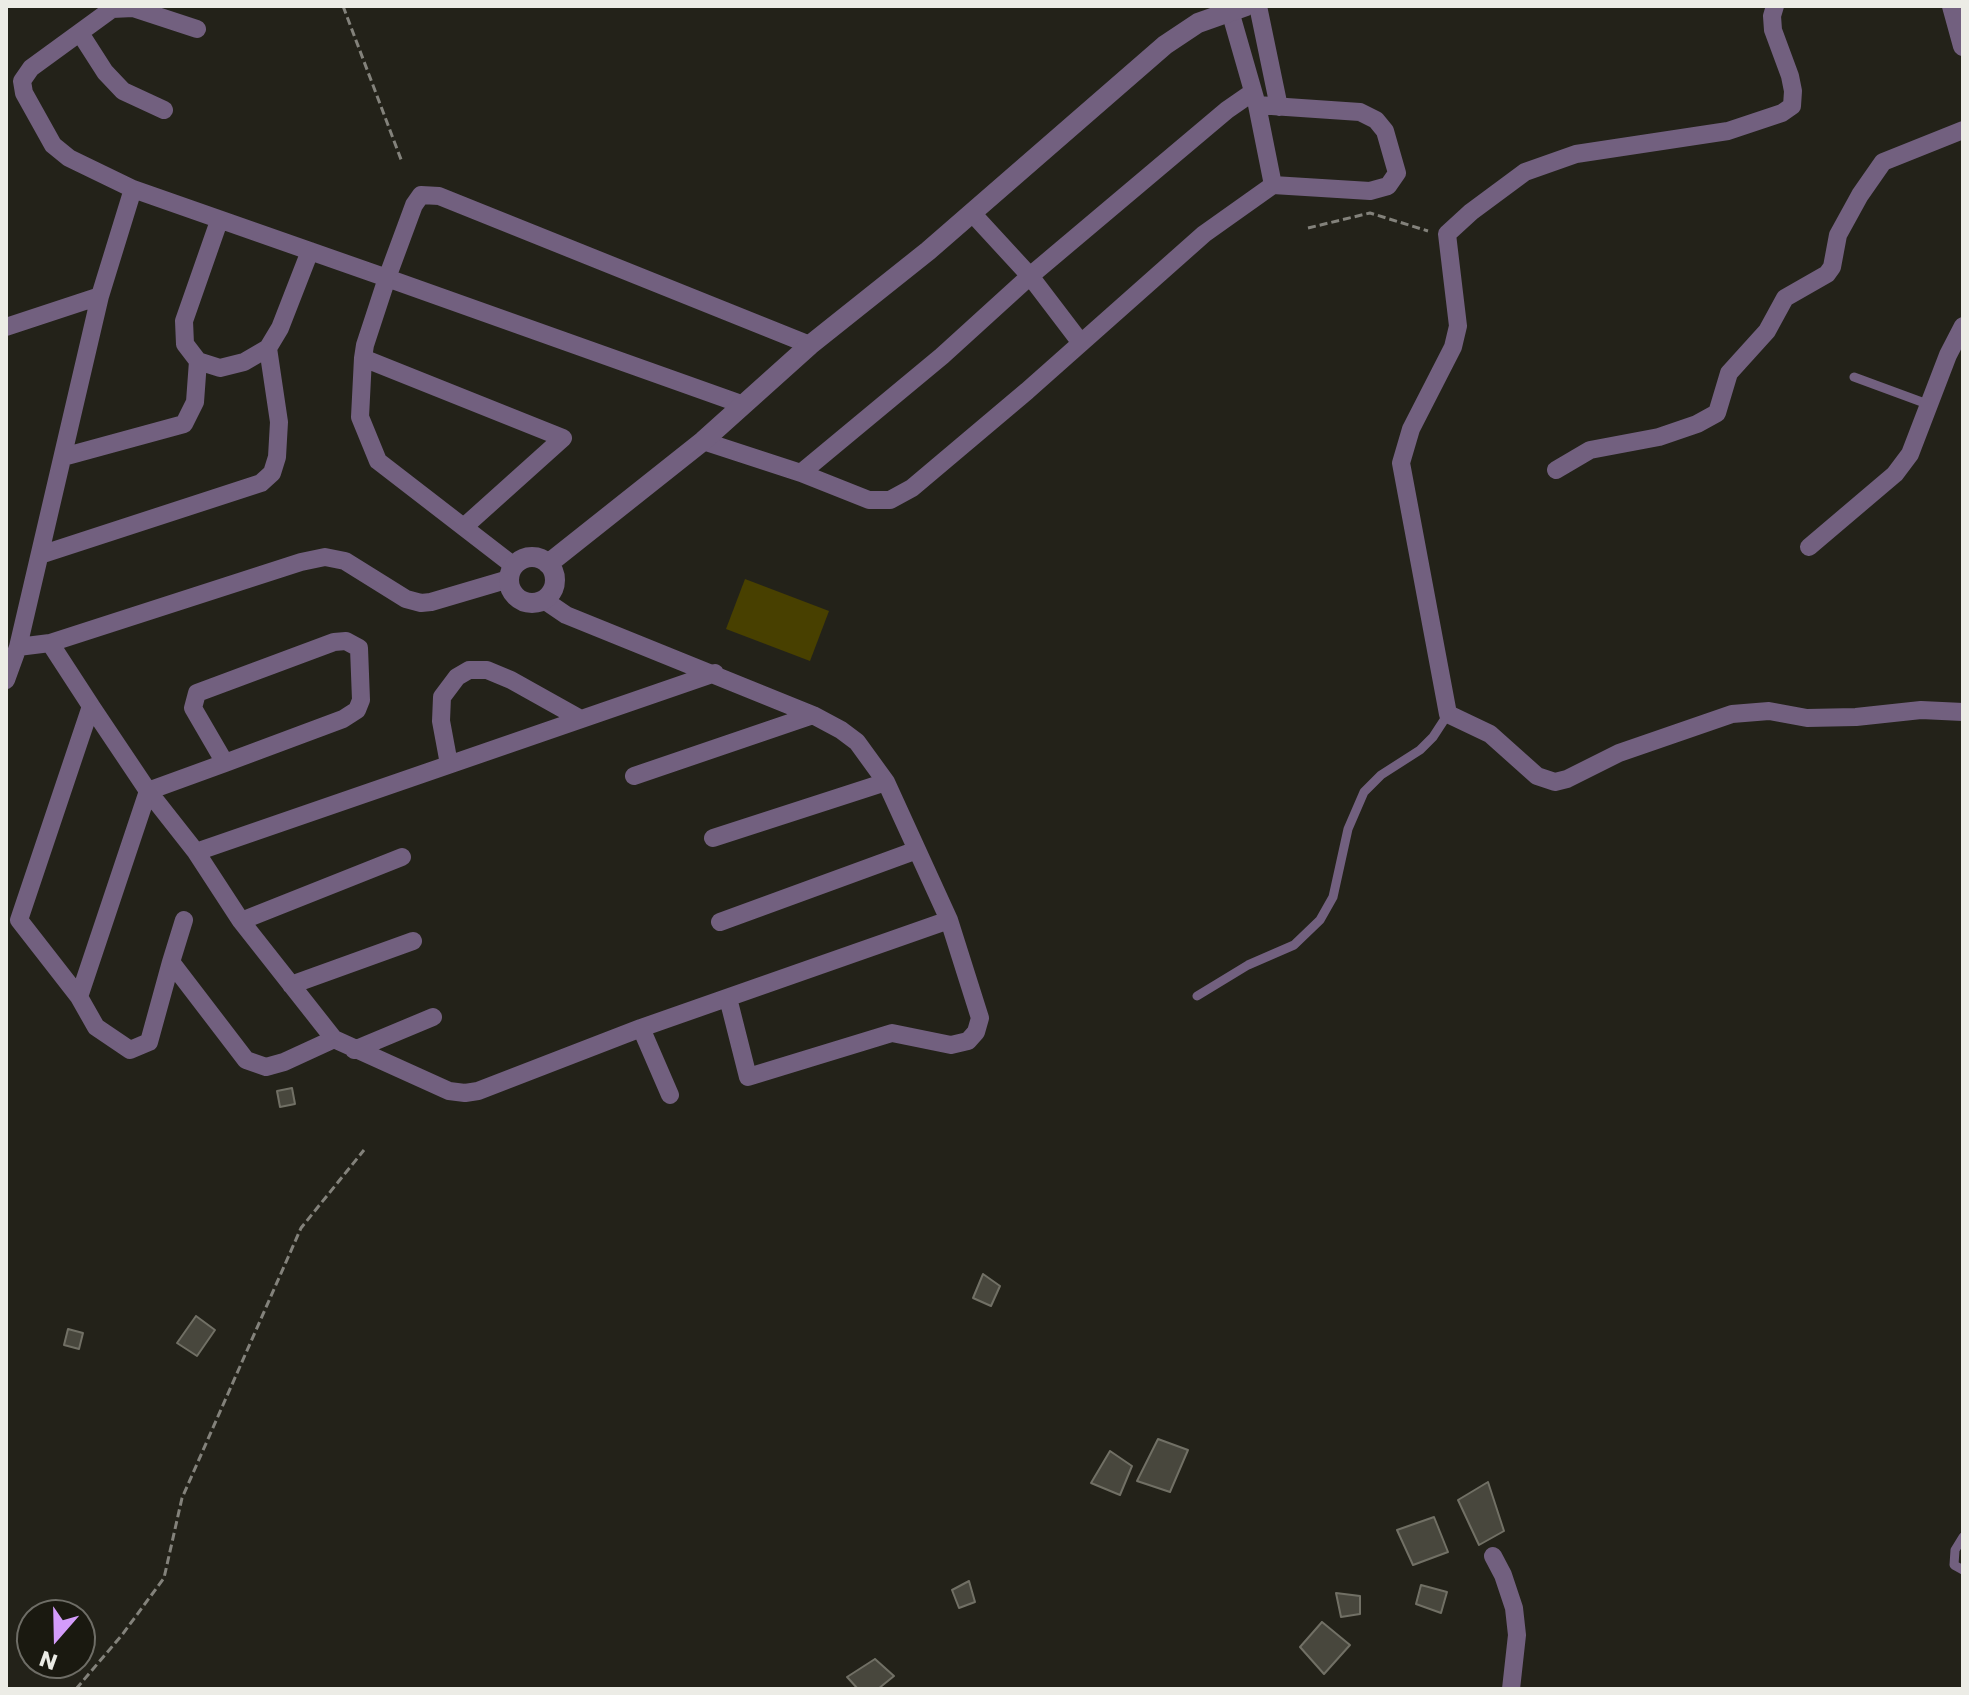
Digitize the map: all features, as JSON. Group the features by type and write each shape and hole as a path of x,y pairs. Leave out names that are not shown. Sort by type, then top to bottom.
{"street":[{"path":"1258,6 1279,107"},
{"path":"1775,6 1773,30 1793,91 1792,106 1782,113 1728,131 1576,154 1538,167 1525,172 1447,234 1458,326 1453,347 1411,429 1401,463 1448,714 1490,734 1537,776 1555,782 1619,753 1732,714 1769,711 1807,718 1856,717 1921,710 1963,712"},
{"path":"1952,6 1963,46"},
{"path":"197,29 133,8 112,9 31,68 22,81 24,93 53,145 69,158 133,189 741,404"},
{"path":"548,564 703,441 741,404 972,213 1165,45 1198,23 1238,8 1273,185"},
{"path":"80,33 105,72 123,91 164,110"},
{"path":"703,441 801,473 869,500 890,500 912,488 1204,234 1273,185 1370,191 1388,186 1397,173 1385,131 1376,120 1360,112 1279,107 1255,98 1227,110 801,473"},
{"path":"1556,470 1590,450 1659,437 1697,424 1717,413 1729,373 1767,331 1785,298 1827,274 1832,267 1838,235 1883,162 1963,130"},
{"path":"6,680 18,647 100,296 133,189"},
{"path":"18,647 50,643 325,557 345,561 406,599 421,603 511,573 527,557 534,557 548,564 555,578 554,586 544,600 519,599 510,587 511,573 465,526 378,461 360,417 365,345 414,205 421,195 439,196 810,345"},
{"path":"972,213 1030,276 1081,343"},
{"path":"219,221 184,321 185,344 198,361 220,368 244,362 268,348 280,328 310,251"},
{"path":"6,327 100,296"},
{"path":"1809,547 1895,474 1910,454 1948,355 1963,326"},
{"path":"40,555 261,483 272,473 277,457 279,422 268,348"},
{"path":"363,358 563,438 465,526"},
{"path":"63,457 184,424 195,402 198,361"},
{"path":"544,600 566,615 813,715 857,742 886,782 949,920 980,1018 976,1032 968,1041 951,1045 892,1033 748,1077 728,998"},
{"path":"148,791 225,763 343,719 357,710 361,700 359,648 346,641 334,642 197,693 193,708 225,763"},
{"path":"50,643 148,791 196,852 241,921 334,1039 449,1091 478,1091 641,1028 949,920"},
{"path":"449,764 441,721 442,697 457,677 469,670 487,670 511,680 579,718"},
{"path":"196,852 715,673"},
{"path":"91,706 19,920 79,997 96,1027 130,1050 149,1042 184,920"},
{"path":"634,776 813,715"},
{"path":"713,838 886,782"},
{"path":"79,997 148,791"},
{"path":"720,922 917,850"},
{"path":"241,921 402,857"},
{"path":"291,985 413,941"},
{"path":"171,962 246,1060 266,1067 334,1039"},
{"path":"354,1050 433,1017"},
{"path":"641,1028 670,1095"},
{"path":"1493,1556 1514,1608 1517,1635 1511,1689"}],"lane":[{"path":"1854,377 1930,405"},
{"path":"1197,996 1248,965 1294,945 1320,920 1333,897 1348,829 1364,792 1381,775 1420,750 1448,714"},
{"path":"1963,1537 1955,1550 1954,1565 1963,1570"}],"path":[{"path":"343,6 402,162"},
{"path":"1308,228 1370,213 1417,229 1447,234"},
{"path":"76,1689 122,1635 164,1578 182,1498 301,1228 364,1150"}],"shaded area":[{"path":"745,579 829,611 810,661 726,629"}],"building":[{"path":"292,1088 295,1104 280,1107 277,1091"},
{"path":"983,1274 1000,1286 991,1306 973,1298"},
{"path":"196,1316 215,1330 197,1356 177,1343"},
{"path":"68,1329 83,1333 79,1349 64,1345"},
{"path":"1158,1439 1188,1450 1170,1492 1137,1481"},
{"path":"1110,1451 1132,1466 1120,1495 1091,1483"},
{"path":"1488,1482 1504,1531 1479,1545 1458,1500"},
{"path":"1434,1517 1448,1552 1413,1565 1397,1530"},
{"path":"969,1581 975,1602 959,1608 952,1590"},
{"path":"1421,1585 1447,1592 1441,1613 1416,1604"},
{"path":"1336,1593 1360,1596 1360,1614 1341,1617"},
{"path":"1322,1622 1350,1645 1324,1674 1300,1647"},
{"path":"875,1659 894,1676 878,1689 858,1689 847,1677"}]}
